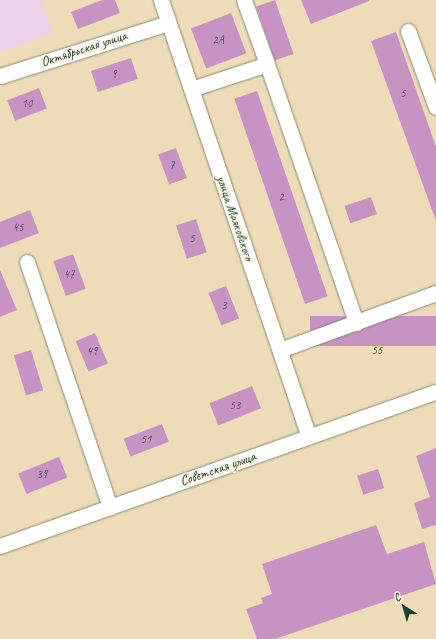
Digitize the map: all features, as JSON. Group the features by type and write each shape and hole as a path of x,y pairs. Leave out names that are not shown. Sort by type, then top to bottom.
{"street":[{"name":"улица Маяковского","path":"161,0 309,437"},
{"path":"244,0 356,323"},
{"name":"Октябрьская улица","path":"0,76 168,23"},
{"path":"408,31 432,84 436,107"},
{"path":"191,89 267,64"},
{"path":"27,262 110,507"},
{"path":"280,350 436,293"},
{"name":"Советская улица","path":"0,546 436,392"}],"shaded area":[{"path":"0,0 41,0 53,33 0,53"}],"building":[{"path":"102,0 115,0 120,13 78,29 71,12"},
{"path":"275,0 294,54 275,60 256,7"},
{"path":"301,0 369,0 369,1 311,24"},
{"path":"231,13 246,53 206,69 191,28"},
{"path":"396,32 436,147 436,221 371,41"},
{"path":"131,58 138,79 98,92 91,71"},
{"path":"39,88 47,109 15,121 7,100"},
{"path":"257,91 328,296 305,304 234,99"},
{"path":"176,148 187,178 169,185 158,154"},
{"path":"371,197 377,214 350,223 345,206"},
{"path":"30,210 39,233 0,248 0,222"},
{"path":"196,219 207,252 187,259 176,225"},
{"path":"73,254 86,289 66,296 53,261"},
{"path":"0,270 17,310 0,317"},
{"path":"226,286 239,318 221,326 208,293"},
{"path":"310,316 436,316 436,346 310,346"},
{"path":"95,333 108,363 89,372 76,341"},
{"path":"31,350 43,390 26,395 14,355"},
{"path":"252,386 261,408 218,425 209,403"},
{"path":"162,424 169,442 131,456 124,439"},
{"path":"436,448 436,525 422,529 414,503 430,497 416,456"},
{"path":"59,457 67,477 26,494 18,473"},
{"path":"378,469 384,488 363,495 357,476"},
{"path":"376,525 387,554 424,542 436,584 275,639 257,639 246,609 263,603 261,598 272,594 262,564"}]}
